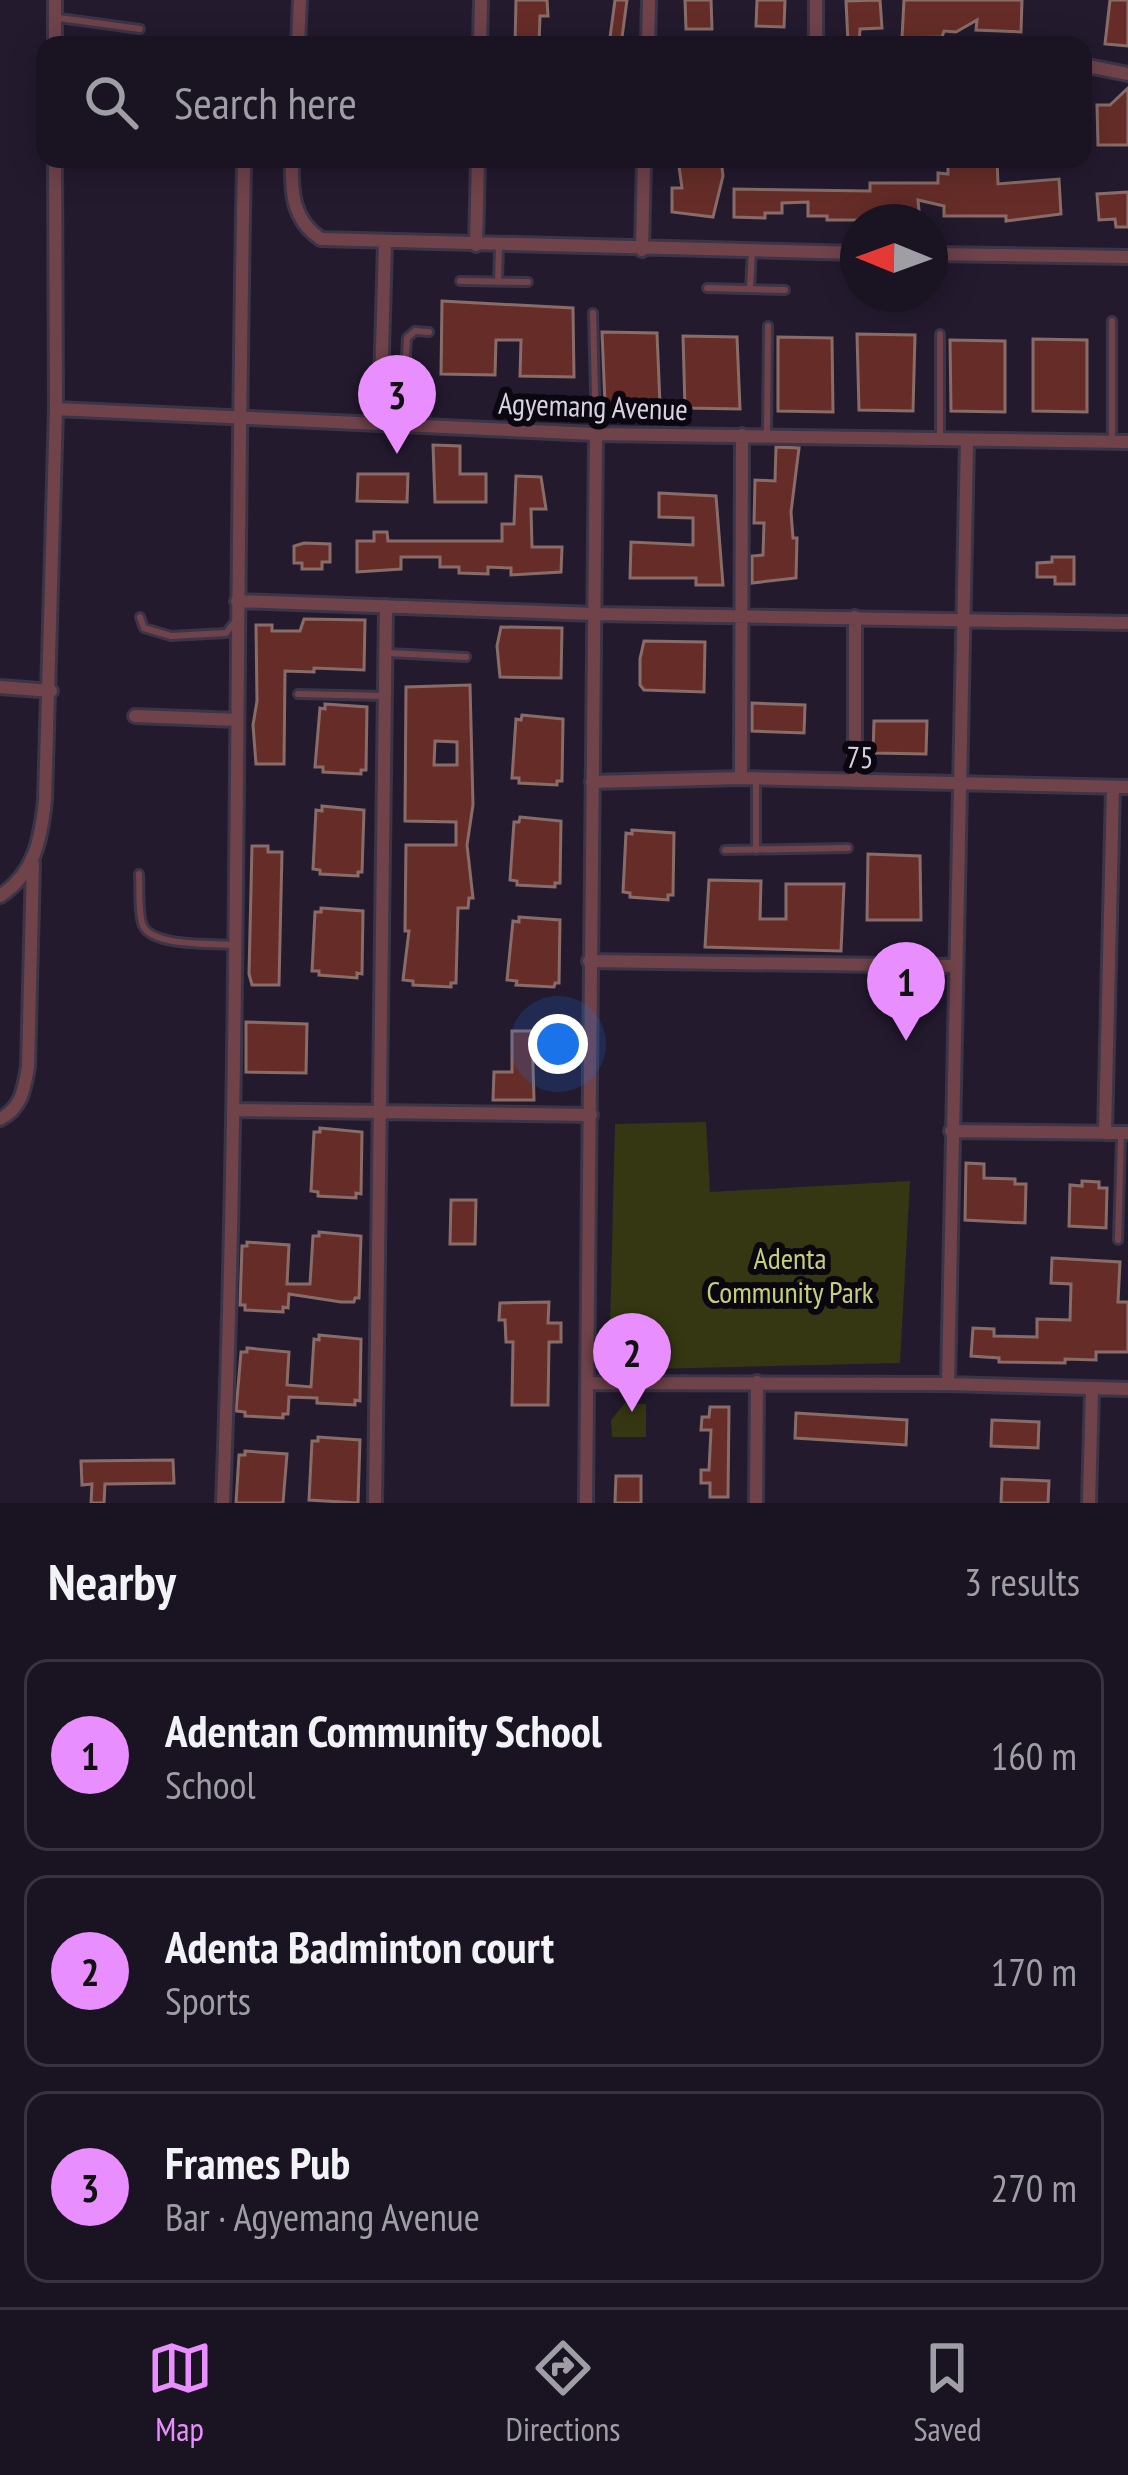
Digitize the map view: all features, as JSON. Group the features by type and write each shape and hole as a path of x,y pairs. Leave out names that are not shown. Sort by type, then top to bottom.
{"street":[{"path":"55,0 55,36"},
{"path":"298,36 300,0"},
{"path":"480,36 481,0"},
{"path":"648,36 649,0"},
{"path":"816,0 816,36"},
{"path":"1092,67 1128,74"},
{"path":"0,1119 13,1113 23,1094 28,1067 33,863 45,800 56,409 56,168"},
{"path":"224,1503 234,1218 236,601 244,168"},
{"path":"292,168 294,205 310,231 321,239 840,253"},
{"path":"476,245 478,168"},
{"path":"642,250 644,168"},
{"path":"380,422 385,243"},
{"path":"948,254 1128,257"},
{"name":"Agyemang Avenue","path":"56,409 596,434 1128,442"},
{"path":"586,1503 596,434"},
{"path":"741,778 742,435"},
{"path":"948,1384 967,441"},
{"path":"236,601 594,614 1128,623"},
{"path":"374,1503 386,606"},
{"path":"855,617 855,782"},
{"path":"0,687 51,691"},
{"path":"135,716 237,720"},
{"name":"75","path":"592,782 741,778 1121,787"},
{"path":"1105,1133 1121,787"},
{"path":"0,896 33,863"},
{"path":"590,961 955,965"},
{"path":"234,1110 591,1115"},
{"path":"951,1130 1124,1133"},
{"path":"756,1503 757,1382"},
{"path":"588,1383 1128,1389"},
{"path":"1089,1503 1092,1388"}],"lane":[{"path":"55,17 140,29"},
{"path":"498,282 499,246"},
{"path":"750,289 752,251"},
{"path":"460,281 528,282"},
{"path":"707,288 785,290"},
{"path":"592,313 596,434"},
{"path":"1112,321 1112,442"},
{"path":"767,436 768,326"},
{"path":"402,423 406,338 415,331 429,332"},
{"path":"940,334 940,441"},
{"path":"140,617 144,628 171,636 226,633 237,621"},
{"path":"385,652 466,657"},
{"path":"298,694 385,696"},
{"path":"756,780 756,850"},
{"path":"724,850 848,848"},
{"path":"140,874 141,922 147,934 159,940 236,945"},
{"path":"1118,1240 1124,1133"}],"green space":[{"name":"Adenta Community Park","path":"706,1122 710,1192 910,1181 900,1363 609,1370 615,1124"},
{"path":"625,1403 646,1404 646,1437 612,1437 611,1420"}],"building":[{"path":"516,0 547,0 548,16 540,16 539,36 515,36"},
{"path":"615,0 627,0 622,36 610,36"},
{"path":"685,0 711,0 712,29 686,29"},
{"path":"757,0 785,0 784,27 756,26"},
{"path":"880,0 882,28 860,29 860,36 848,36 846,1"},
{"path":"904,0 1022,0 1021,32 976,30 977,20 956,32 944,31 942,36 902,36"},
{"path":"1110,0 1128,0 1128,46 1105,44"},
{"path":"1128,88 1128,145 1098,145 1097,105 1110,105"},
{"path":"679,168 722,168 713,217 672,212 672,188 682,188"},
{"path":"948,168 997,168 998,184 1059,179 1061,214 1006,221 1006,216 948,216 948,204 918,200 918,204 840,204 840,220 808,216 808,202 782,203 782,213 765,213 765,218 734,217 734,189 870,191 870,183 938,183 938,173 948,174"},
{"path":"1128,192 1128,227 1116,227 1115,219 1099,220 1097,194"},
{"path":"442,301 573,308 574,377 520,376 521,340 496,340 495,375 441,374"},
{"path":"602,332 657,333 660,405 605,404"},
{"path":"857,334 915,335 913,411 859,410"},
{"path":"683,336 737,337 740,409 685,408"},
{"path":"778,337 832,338 833,412 778,411"},
{"path":"1033,339 1087,340 1087,412 1033,411"},
{"path":"950,340 1005,341 1005,412 951,411"},
{"path":"433,445 460,446 460,474 486,474 486,502 435,502"},
{"path":"776,447 799,448 791,512 793,538 797,538 796,578 752,583 752,556 763,555 764,523 754,523 755,480 775,481"},
{"path":"358,474 408,474 407,502 357,501"},
{"path":"516,476 541,477 546,509 531,509 532,547 562,547 561,572 511,575 511,568 488,567 488,574 459,573 459,567 440,567 440,557 401,557 401,569 357,572 357,541 374,541 374,532 387,532 388,541 502,541 502,524 514,524"},
{"path":"659,493 716,496 723,585 696,585 696,578 630,578 631,542 693,545 693,518 659,517"},
{"path":"330,544 330,562 322,562 322,569 302,569 302,563 294,563 294,546"},
{"path":"1052,557 1074,557 1074,584 1037,577 1037,563 1052,562"},
{"path":"304,619 365,620 364,670 285,671 284,764 256,764 256,625 272,625 272,631 300,631"},
{"path":"501,627 562,628 561,678 500,677 497,646"},
{"path":"644,641 705,642 704,692 644,690 640,659"},
{"path":"470,685 473,805 467,845 473,898 468,908 458,908 456,983 451,987 403,980 409,931 405,931 406,845 456,845 456,822 405,821 406,687","holes":["435,741 457,742 457,765 434,765"]},
{"path":"752,703 805,705 804,733 752,731"},
{"path":"325,704 367,707 366,770 361,774 323,772 323,767 315,767 320,708 325,709"},
{"path":"522,715 563,719 562,781 557,785 519,783 519,778 512,778 516,719 521,720"},
{"path":"874,721 927,721 926,754 873,753"},
{"path":"322,806 364,810 362,872 358,876 320,874 313,869 316,810 322,811"},
{"path":"520,817 561,821 560,883 555,887 517,885 510,880 514,822"},
{"path":"626,833 674,833 673,895 668,900 630,897 623,892"},
{"path":"252,846 282,852 279,985 252,985 249,974"},
{"path":"868,854 920,856 921,920 867,920"},
{"path":"709,880 761,881 760,919 786,919 786,884 844,884 841,951 705,947"},
{"path":"321,908 363,911 362,974 357,973 357,978 312,971 315,912"},
{"path":"519,917 560,920 559,983 554,987 516,985 517,981 507,980 513,921 519,922"},
{"path":"246,1022 307,1024 306,1073 246,1072"},
{"path":"512,1031 532,1031 534,1100 493,1100 494,1072 512,1072"},
{"path":"320,1128 362,1132 361,1194 356,1193 356,1198 318,1196 311,1191 314,1132"},
{"path":"966,1163 984,1164 984,1178 1026,1184 1025,1223 965,1220"},
{"path":"1082,1181 1099,1182 1099,1188 1107,1188 1106,1228 1069,1226 1070,1185 1082,1186"},
{"path":"451,1200 476,1200 475,1244 450,1244"},
{"path":"319,1232 361,1236 359,1298 341,1302 289,1294 283,1312 245,1310 240,1305 242,1246 247,1242 289,1245 287,1284 310,1284 313,1236"},
{"path":"1052,1258 1120,1262 1118,1302 1128,1302 1128,1352 1096,1352 1096,1360 1065,1359 1065,1363 999,1362 999,1358 971,1356 973,1328 994,1329 994,1336 1037,1337 1037,1319 1070,1320 1071,1284 1051,1283"},
{"path":"549,1302 548,1323 561,1323 561,1342 549,1342 548,1405 512,1405 513,1342 506,1342 500,1303"},
{"path":"319,1335 361,1339 360,1401 355,1400 355,1405 317,1403 317,1398 289,1397 288,1414 283,1418 245,1416 236,1411 241,1352 247,1348 289,1352 287,1385 311,1387 314,1339 319,1340"},
{"path":"710,1407 729,1407 728,1497 710,1497 710,1483 701,1483 701,1470 709,1470 711,1430 701,1430 702,1417 709,1417"},
{"path":"796,1413 907,1420 906,1445 795,1438"},
{"path":"992,1420 1039,1422 1038,1448 991,1446"},
{"path":"318,1437 360,1440 358,1503 309,1500 312,1441"},
{"path":"245,1451 287,1454 283,1503 236,1503 239,1455"},
{"path":"173,1460 174,1483 105,1484 104,1503 91,1503 92,1484 82,1485 81,1461"},
{"path":"616,1476 641,1476 641,1503 615,1503"},
{"path":"1002,1479 1049,1481 1048,1503 1001,1503"}],"place":[{"name":"Frames Pub","path":"397,454"},
{"name":"Adentan Community School","path":"906,1041"},
{"name":"Adenta Badminton court","path":"632,1412"}]}
